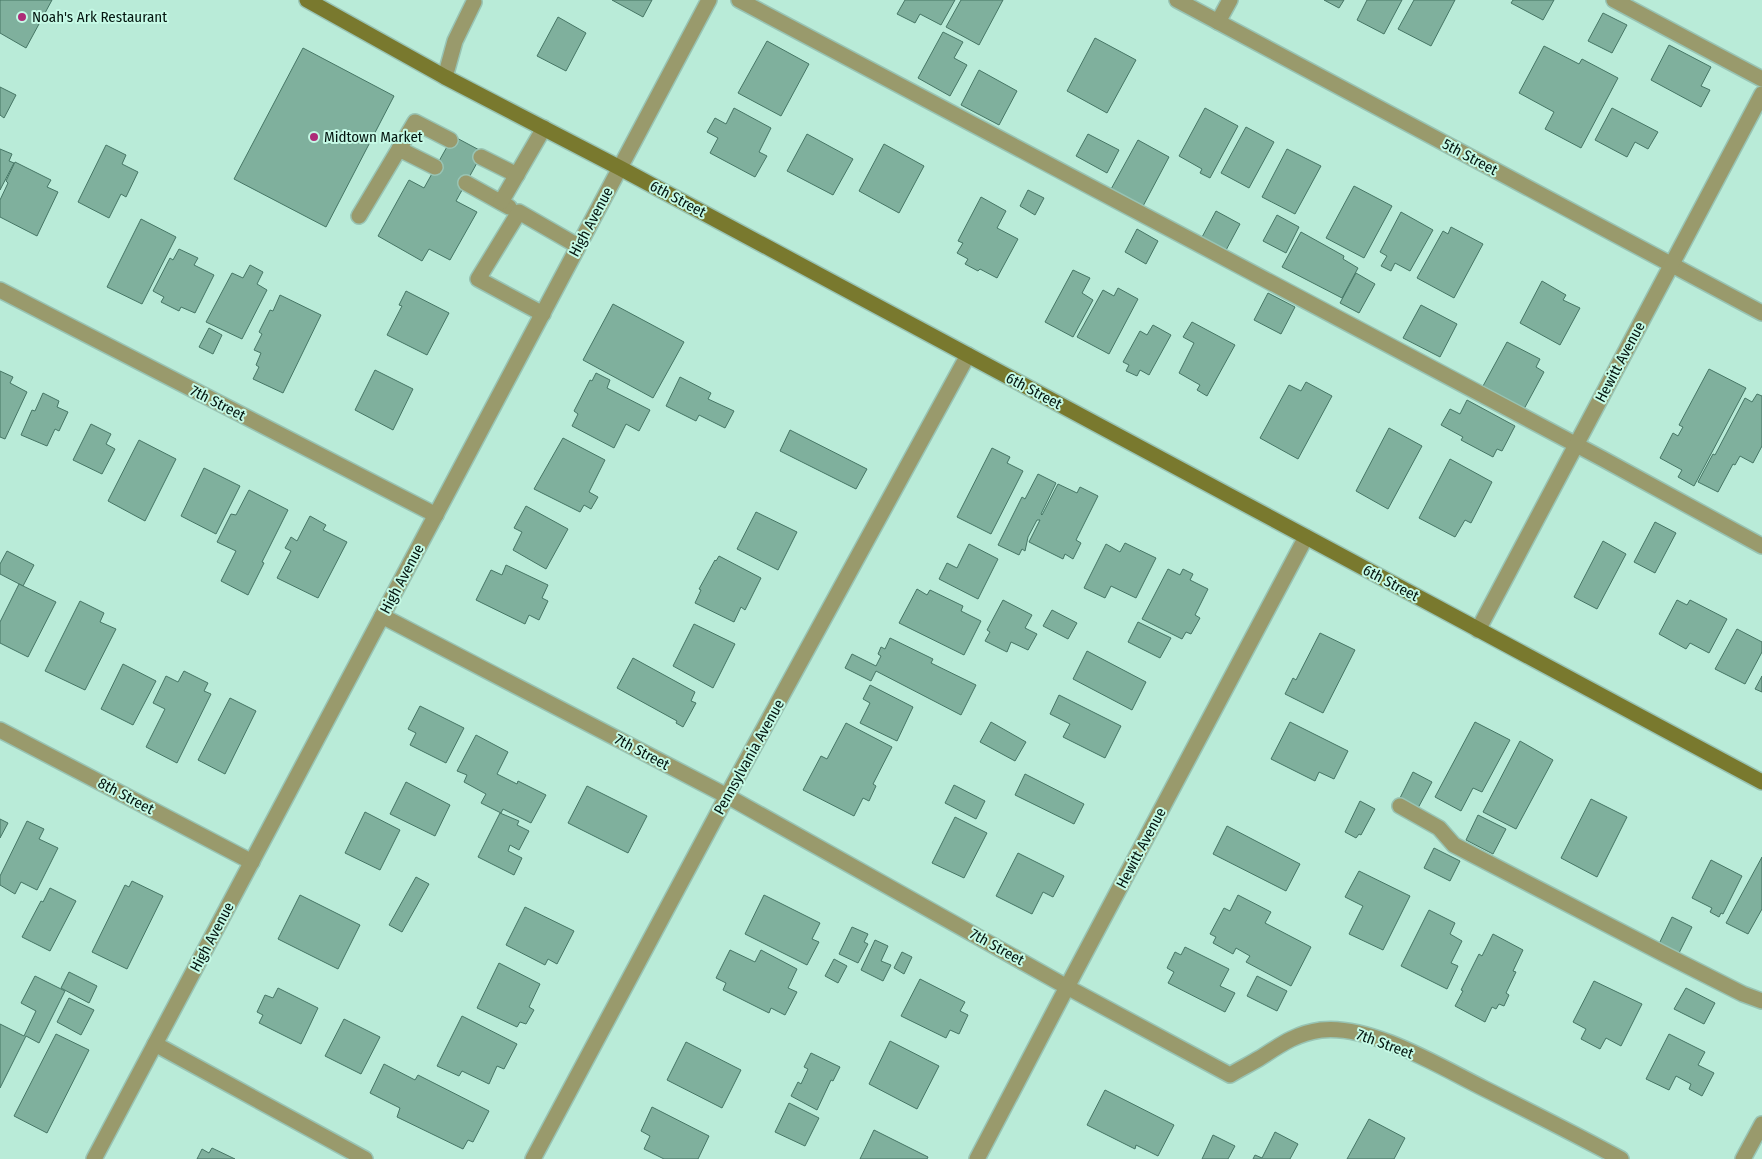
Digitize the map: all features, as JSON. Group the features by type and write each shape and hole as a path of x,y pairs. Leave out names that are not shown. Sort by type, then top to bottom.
{"main road":[{"name":"6th Street","path":"315,2 446,77 620,168 1762,782"}],"street":[{"name":"High Avenue","path":"94,1159 709,0"},
{"path":"739,0 1576,445 1762,546"},
{"name":"5th Street","path":"1177,0 1762,313"},
{"path":"1218,22 1230,0"},
{"path":"1614,0 1762,79"},
{"path":"446,77 455,41 474,2"},
{"name":"Hewitt Avenue","path":"1478,630 1762,94"},
{"path":"359,216 415,122 450,140"},
{"path":"501,202 544,128"},
{"path":"399,149 435,168"},
{"path":"481,156 517,176"},
{"path":"466,183 578,246"},
{"path":"519,212 478,279 543,314"},
{"name":"7th Street","path":"0,290 436,515"},
{"name":"Pennsylvania Avenue","path":"533,1159 727,796 968,356"},
{"name":"Hewitt Avenue","path":"977,1159 1306,537"},
{"name":"7th Street","path":"382,616 727,796 1230,1075 1302,1033 1323,1029 1346,1030 1368,1035 1410,1051 1621,1159"},
{"name":"8th Street","path":"0,730 252,862"},
{"path":"1400,806 1439,828 1454,845 1461,849 1662,953 1762,1002"},
{"path":"155,1044 365,1159"},
{"path":"1743,1159 1762,1124"}],"building":[{"name":"Noah's Ark Restaurant","path":"0,0 52,0 26,48 0,33"},
{"path":"612,0 652,0 643,17"},
{"path":"905,0 955,0 941,25 920,14 915,23 897,14"},
{"path":"961,0 1003,0 979,45 946,27"},
{"path":"1324,0 1344,0 1339,8"},
{"path":"1367,0 1402,0 1384,34 1357,20"},
{"path":"1414,0 1455,0 1431,46 1398,29"},
{"path":"1513,0 1554,0 1543,20 1511,3"},
{"path":"1603,13 1627,25 1612,53 1588,41"},
{"path":"558,17 586,33 566,71 537,56"},
{"path":"943,32 963,42 954,58 967,65 950,96 918,78"},
{"path":"1095,38 1136,60 1107,113 1067,91"},
{"path":"767,41 809,64 781,116 738,93"},
{"path":"1669,45 1711,67 1701,86 1710,90 1701,107 1651,80"},
{"path":"1544,46 1579,64 1582,59 1618,78 1581,148 1545,129 1554,112 1519,93"},
{"name":"Midtown Market","path":"303,48 394,96 326,227 234,179"},
{"path":"979,70 1017,91 999,125 961,105"},
{"path":"0,87 16,95 4,118 0,115"},
{"path":"734,108 771,128 759,152 767,156 755,177 710,153 718,138 707,132 715,118 726,124"},
{"path":"1205,108 1238,126 1210,178 1200,173 1202,169 1179,156"},
{"path":"1612,108 1658,132 1648,149 1635,142 1627,157 1595,140"},
{"path":"1246,127 1274,142 1249,188 1221,173"},
{"path":"807,134 853,159 833,195 787,171"},
{"path":"1088,134 1119,150 1107,173 1076,156"},
{"path":"453,136 483,152 456,201 477,212 450,260 429,249 422,261 378,236 409,180 424,188"},
{"path":"1138,140 1169,157 1142,208 1110,191"},
{"path":"884,144 924,166 899,213 859,191"},
{"path":"106,145 126,155 122,164 138,172 126,197 121,194 109,218 78,202"},
{"path":"0,149 12,154 9,161 14,163 0,190"},
{"path":"1287,149 1321,166 1295,214 1262,197"},
{"path":"15,162 51,180 47,187 58,192 37,236 0,217 0,200"},
{"path":"1354,186 1392,206 1364,258 1326,238"},
{"path":"1028,190 1044,198 1035,215 1020,206"},
{"path":"981,197 1006,211 997,228 1018,239 997,278 965,264 968,259 957,253 963,243 958,241"},
{"path":"1216,211 1240,224 1225,252 1201,239"},
{"path":"1401,212 1433,230 1410,271 1395,263 1391,271 1381,266 1387,256 1380,252"},
{"path":"1277,215 1299,227 1286,253 1263,241"},
{"path":"141,219 176,237 142,304 107,287"},
{"path":"1451,227 1483,244 1454,298 1417,278 1443,231 1448,234"},
{"path":"1137,229 1158,241 1146,264 1125,252"},
{"path":"1301,232 1344,256 1343,259 1358,268 1342,298 1282,267"},
{"path":"179,249 198,258 194,265 214,275 195,313 181,307 179,311 161,302 164,297 153,291 170,258 173,260"},
{"path":"250,265 263,272 257,284 267,290 242,339 206,322 232,273 243,278"},
{"path":"1073,270 1090,278 1082,293 1093,300 1073,337 1045,322"},
{"path":"1356,273 1375,284 1359,313 1340,303"},
{"path":"1542,281 1566,295 1563,300 1580,308 1560,345 1520,323"},
{"path":"1118,288 1138,299 1109,354 1077,337 1103,290 1114,296"},
{"path":"406,291 449,313 427,355 387,335 402,306 399,305"},
{"path":"1268,293 1295,307 1281,334 1254,320"},
{"path":"280,295 321,315 283,393 253,379 259,367 256,365 261,353 254,350 262,334 259,332 270,310 273,311"},
{"path":"613,304 684,342 653,398 583,360"},
{"path":"1421,305 1457,324 1440,357 1403,338"},
{"path":"1192,322 1235,345 1207,396 1197,390 1200,385 1179,373 1194,343 1183,337"},
{"path":"1153,325 1171,335 1149,375 1140,370 1137,376 1126,371 1129,365 1123,362 1140,331 1147,335"},
{"path":"209,328 222,335 213,354 199,347"},
{"path":"1507,342 1540,359 1536,367 1544,372 1524,409 1483,386"},
{"path":"1709,369 1746,388 1694,486 1678,477 1682,470 1660,458 1673,433 1678,436 1683,427 1679,425"},
{"path":"375,370 413,389 393,430 355,410"},
{"path":"0,371 13,377 10,383 27,392 5,439 0,437"},
{"path":"596,373 610,380 607,388 650,410 639,431 626,424 614,448 572,426 578,414 574,411 590,380 592,381"},
{"path":"680,377 711,393 708,399 734,411 725,428 699,415 696,421 666,406"},
{"path":"1306,382 1332,396 1298,459 1260,438 1289,385 1301,391"},
{"path":"43,393 59,401 57,407 68,412 59,431 55,429 47,446 21,435 32,410 35,411"},
{"path":"1757,394 1762,396 1762,446 1753,463 1740,456 1735,465 1733,464 1718,492 1698,482 1713,454 1715,455 1745,398 1752,402"},
{"path":"1467,400 1515,426 1502,451 1497,449 1493,457 1461,440 1463,437 1441,425 1450,409 1460,414"},
{"path":"91,424 111,434 106,444 115,449 102,474 73,460"},
{"path":"1389,428 1422,446 1388,509 1356,491"},
{"path":"790,430 867,469 856,489 780,451"},
{"path":"563,438 605,460 589,492 598,497 591,509 584,505 580,512 534,489"},
{"path":"139,440 176,459 145,521 108,501"},
{"path":"992,448 1010,457 1007,463 1023,471 991,534 957,517"},
{"path":"1450,459 1492,482 1471,523 1465,520 1455,537 1419,518"},
{"path":"204,468 240,486 216,534 181,516"},
{"path":"1038,474 1056,483 1042,515 1058,484 1077,493 1080,487 1098,496 1076,540 1081,543 1073,559 1065,554 1063,559 1029,542 1040,520 1037,520 1028,537 1025,551 1022,549 1019,555 998,545 1022,497 1025,499"},
{"path":"249,490 288,510 248,595 221,581 236,551 217,542 231,514 236,515"},
{"path":"526,506 568,529 546,569 513,550 522,532 514,528"},
{"path":"756,512 797,532 778,570 737,549"},
{"path":"310,516 326,525 323,530 347,542 318,598 277,578 291,551 285,548 291,537 297,541"},
{"path":"1655,522 1676,533 1655,573 1634,562"},
{"path":"1603,541 1626,554 1597,609 1574,597"},
{"path":"1125,543 1156,558 1136,598 1111,586 1105,598 1084,588 1106,544 1120,552"},
{"path":"969,544 998,559 978,599 939,579 947,563 957,568"},
{"path":"7,551 34,565 23,586 0,574 0,564"},
{"path":"719,556 761,578 745,610 741,607 734,622 695,603 701,590 699,589"},
{"path":"506,565 548,585 542,598 548,601 539,620 529,615 525,624 476,600 491,570 502,575"},
{"path":"1168,569 1180,575 1183,569 1193,574 1190,580 1208,589 1195,615 1200,618 1191,634 1186,632 1182,639 1142,619"},
{"path":"19,584 56,602 28,657 0,643 0,622"},
{"path":"917,589 927,595 930,590 963,606 961,611 981,621 964,655 899,623"},
{"path":"1003,600 1032,615 1025,628 1037,634 1028,650 1011,642 1007,652 985,641 990,632 987,630"},
{"path":"1677,600 1687,605 1690,600 1727,619 1709,653 1690,643 1686,649 1659,634"},
{"path":"80,601 104,613 100,622 116,629 85,690 45,671"},
{"path":"1052,610 1077,623 1068,639 1043,626"},
{"path":"1138,622 1171,638 1160,658 1128,642"},
{"path":"694,624 735,644 713,688 673,666"},
{"path":"1737,629 1762,642 1762,652 1745,684 1715,669"},
{"path":"1320,633 1355,650 1323,713 1285,694 1293,678 1296,680"},
{"path":"890,638 933,659 931,663 976,685 961,715 876,671 871,681 845,668 852,654 876,666 881,656 878,654 881,647 885,649"},
{"path":"1087,651 1146,682 1132,710 1073,679"},
{"path":"633,658 695,692 691,701 696,703 683,727 676,723 677,721 617,688"},
{"path":"123,664 156,681 133,725 101,709"},
{"path":"184,671 208,683 204,691 211,694 177,763 146,747 165,709 153,703 166,676 178,682"},
{"path":"1762,676 1762,692 1755,689"},
{"path":"870,685 913,707 897,741 860,723 870,703 863,699"},
{"path":"1059,695 1121,726 1105,758 1063,737 1070,724 1050,714"},
{"path":"230,698 256,711 225,774 198,760"},
{"path":"420,706 464,728 446,763 410,745 416,733 408,729"},
{"path":"991,722 1026,742 1015,761 980,742"},
{"path":"1290,722 1348,751 1334,779 1319,772 1315,781 1271,759"},
{"path":"1475,722 1510,740 1482,792 1473,788 1461,811 1435,797"},
{"path":"846,723 892,747 873,784 876,786 869,801 863,798 854,816 803,790 821,756 827,759"},
{"path":"476,735 508,752 497,774 517,784 518,781 546,795 531,823 503,809 501,813 481,803 486,794 464,782 467,775 457,771"},
{"path":"1520,741 1553,760 1516,829 1483,812"},
{"path":"1413,772 1432,782 1418,808 1400,798"},
{"path":"1025,774 1084,804 1074,824 1015,795"},
{"path":"406,782 450,805 435,836 390,814"},
{"path":"954,785 985,801 976,819 945,803"},
{"path":"587,786 647,816 628,853 568,823"},
{"path":"1591,799 1627,817 1597,877 1561,858"},
{"path":"1360,801 1375,809 1361,835 1359,834 1356,838 1345,832"},
{"path":"365,812 400,830 380,870 345,853"},
{"path":"500,813 519,821 517,825 529,831 519,850 510,845 508,851 522,858 514,875 478,857"},
{"path":"1478,815 1506,829 1493,854 1466,840"},
{"path":"955,817 987,833 964,878 932,863"},
{"path":"0,819 8,823 0,838"},
{"path":"27,821 44,829 39,839 58,848 37,890 21,882 15,894 0,885 0,876"},
{"path":"1227,826 1300,864 1286,891 1213,854"},
{"path":"1434,848 1460,861 1450,881 1424,868"},
{"path":"1018,853 1064,876 1053,897 1043,892 1032,914 996,896"},
{"path":"1762,857 1762,909 1748,934 1726,923"},
{"path":"1711,860 1742,876 1723,914 1721,913 1719,917 1710,912 1712,908 1692,898"},
{"path":"1359,871 1410,896 1383,950 1349,934 1363,906 1345,897"},
{"path":"416,877 429,884 402,932 389,925"},
{"path":"132,881 163,896 127,969 92,952 125,885 129,887"},
{"path":"50,888 76,901 50,951 22,937"},
{"path":"300,895 360,925 338,969 278,939"},
{"path":"764,895 820,923 812,939 819,942 807,965 745,934"},
{"path":"1238,895 1271,912 1265,923 1311,947 1291,986 1246,962 1250,956 1236,948 1233,954 1213,943 1216,937 1210,934 1224,908 1230,911"},
{"path":"525,907 574,931 557,964 548,959 545,965 506,945"},
{"path":"1429,910 1455,923 1450,934 1462,941 1451,963 1458,966 1447,989 1401,966"},
{"path":"1672,917 1692,927 1678,955 1658,946"},
{"path":"852,927 868,934 864,942 868,944 858,963 839,954"},
{"path":"1493,934 1523,950 1513,971 1516,972 1506,993 1509,995 1504,1006 1499,1004 1496,1009 1492,1007 1485,1022 1455,1006 1479,954 1482,956"},
{"path":"875,940 888,946 881,961 891,965 883,981 861,970"},
{"path":"1185,947 1229,969 1220,986 1235,993 1225,1012 1168,983 1174,972 1167,968 1175,952 1181,955"},
{"path":"730,950 755,962 761,950 797,969 788,988 797,992 785,1015 771,1008 769,1013 723,990 726,983 716,978"},
{"path":"902,952 912,957 904,974 894,968"},
{"path":"834,959 847,966 838,983 825,976"},
{"path":"499,963 540,984 529,1007 534,1010 526,1024 520,1022 517,1027 477,1008"},
{"path":"69,972 97,986 89,1003 61,988"},
{"path":"35,976 65,991 39,1043 26,1036 0,1088 0,1024 24,1036 36,1011 21,1003"},
{"path":"1257,976 1287,991 1277,1011 1247,996"},
{"path":"920,979 965,1002 960,1011 968,1015 959,1034 950,1030 946,1038 901,1016"},
{"path":"1594,981 1642,1004 1621,1046 1606,1038 1600,1049 1581,1039 1586,1029 1573,1022"},
{"path":"278,988 318,1008 301,1044 259,1023 263,1015 257,1012 265,995 273,998"},
{"path":"1686,988 1715,1003 1704,1024 1674,1009"},
{"path":"69,998 94,1010 81,1035 57,1022"},
{"path":"462,1016 517,1044 504,1069 497,1066 489,1084 462,1071 459,1076 437,1066"},
{"path":"344,1019 380,1037 361,1074 325,1056"},
{"path":"56,1034 89,1050 47,1133 14,1116"},
{"path":"1669,1034 1705,1052 1698,1065 1714,1073 1702,1096 1689,1089 1691,1084 1676,1076 1669,1090 1646,1079"},
{"path":"890,1041 939,1066 917,1109 869,1084"},
{"path":"686,1042 741,1070 722,1108 667,1080"},
{"path":"811,1053 840,1067 833,1081 831,1080 817,1110 791,1096 798,1082 801,1084 808,1069 804,1067"},
{"path":"384,1064 415,1080 418,1075 489,1111 473,1142 468,1140 463,1149 397,1117 400,1108 370,1093"},
{"path":"1105,1090 1174,1125 1158,1156 1136,1145 1135,1149 1087,1125"},
{"path":"789,1103 819,1118 805,1146 775,1132"},
{"path":"652,1107 709,1136 698,1159 664,1159 644,1149 650,1136 641,1131"},
{"path":"1369,1119 1405,1138 1394,1159 1347,1159"},
{"path":"874,1130 928,1157 927,1159 860,1159"},
{"path":"1275,1132 1298,1144 1290,1159 1253,1159 1255,1155 1262,1158"},
{"path":"1213,1135 1235,1146 1228,1159 1202,1159"},
{"path":"212,1148 235,1159 197,1159 202,1149 209,1153"}],"place":[{"name":"Noah's Ark Restaurant","path":"22,17"},
{"name":"Midtown Market","path":"314,137"}]}
